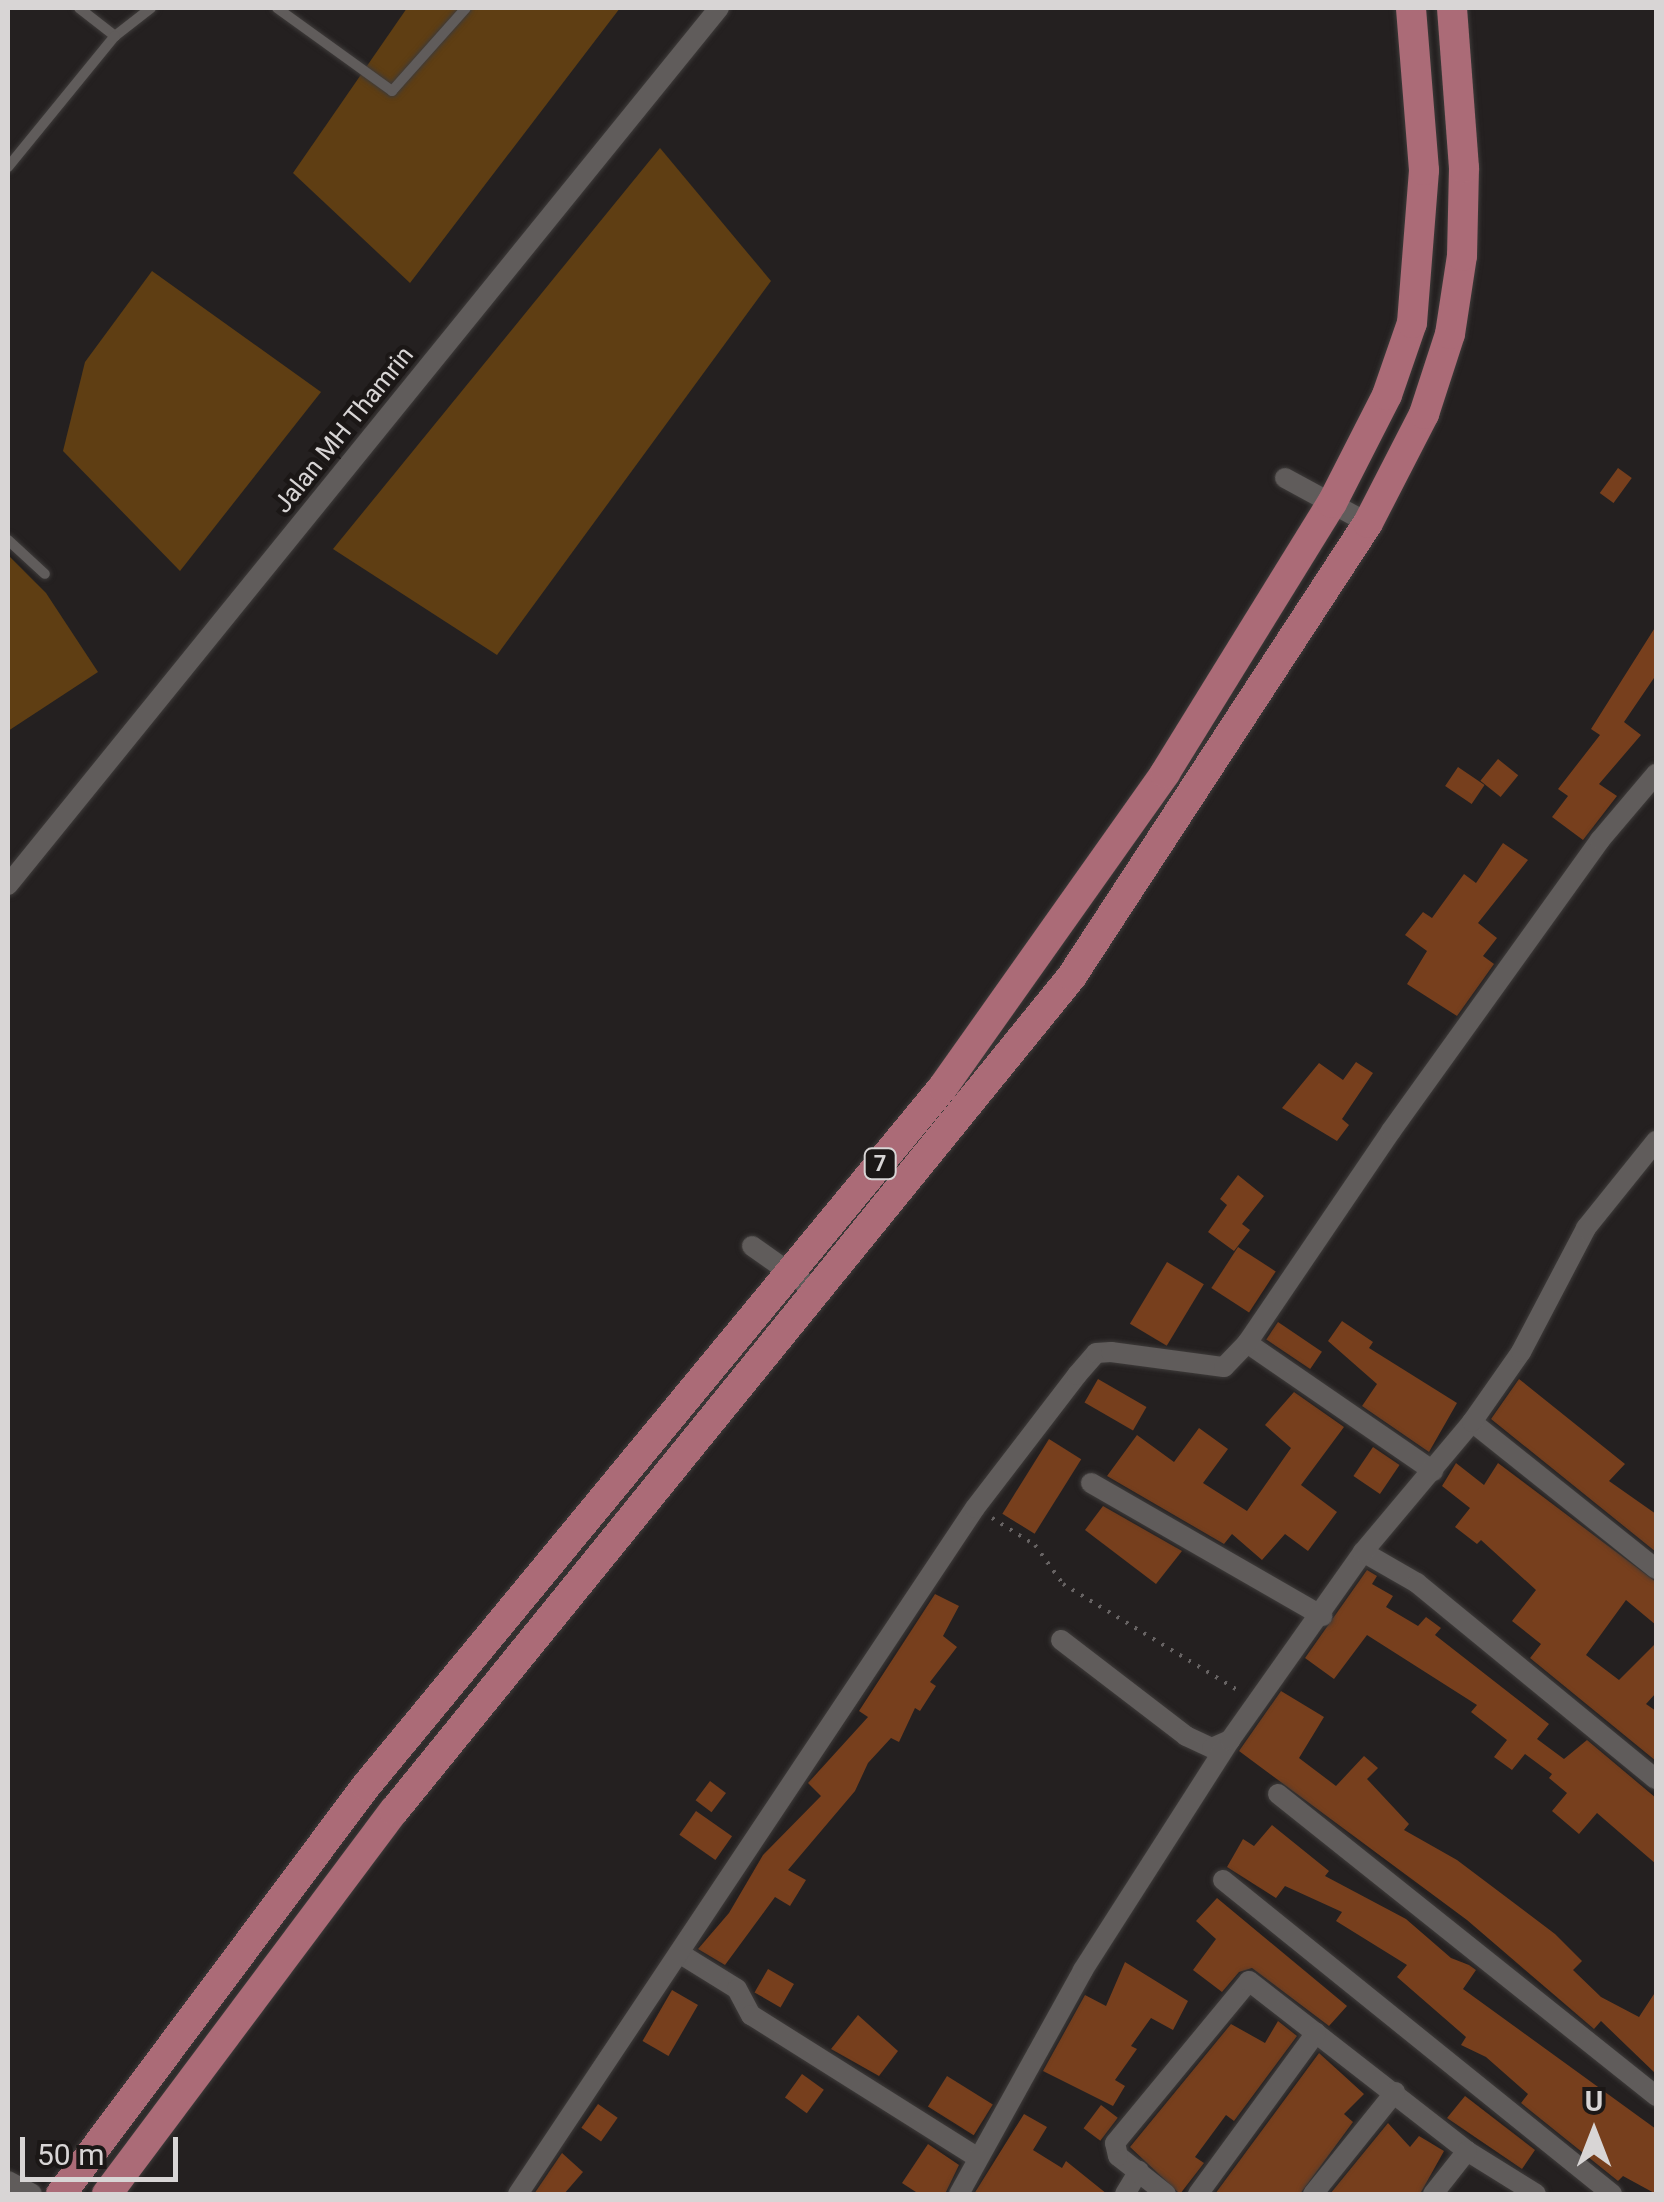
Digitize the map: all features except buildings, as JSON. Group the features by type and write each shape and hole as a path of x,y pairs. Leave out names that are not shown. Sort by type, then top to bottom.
{"highway":[{"name":"7","path":"61,2194 366,1786 943,1088 1142,805 1332,504 1388,395 1412,323 1424,170 1411,8"},
{"name":"7","path":"107,2194 394,1811 820,1294 1072,976 1368,523 1424,414 1453,314 1464,168 1452,8"}],"street":[{"name":"Jalan MH Thamrin","path":"8,884 719,8"},
{"path":"1285,478 1368,523"},
{"path":"518,2194 975,1508 1096,1353 1224,1367 1248,1344 1390,1130 1600,840 1656,774"},
{"path":"959,2194 1083,1970 1230,1740 1322,1616 1363,1552 1472,1422 1521,1352 1586,1228 1656,1141"},
{"path":"752,1246 820,1294"},
{"path":"1248,1344 1432,1471"},
{"path":"1472,1422 1656,1569"},
{"path":"1091,1483 1322,1616"},
{"path":"1363,1552 1417,1583 1656,1779"},
{"path":"1061,1640 1186,1736 1212,1748 1230,1740"},
{"path":"1278,1794 1656,2096"},
{"path":"1223,1880 1612,2194"},
{"path":"678,1953 737,1989 750,2014 978,2158"},
{"path":"1166,2194 1118,2156 1120,2132 1241,1982 1258,1986 1466,2151 1536,2194"},
{"path":"1198,2194 1316,2033"},
{"path":"1313,2194 1395,2092"},
{"path":"1433,2194 1466,2151"},
{"path":"1125,2194 1139,2171"},
{"path":"8,2181 32,2194"}],"lane":[{"path":"79,8 115,36"},
{"path":"8,167 115,36 136,26 150,8"},
{"path":"278,8 392,90 466,8"},
{"path":"8,540 45,574"}],"path":[{"path":"975,1508 1035,1545 1063,1584 1258,1702"}],"shaded area":[{"path":"407,8 620,8 410,283 293,173"},
{"path":"660,148 771,281 497,655 333,549"},
{"path":"152,271 321,392 180,571 63,451 85,362"},
{"path":"8,555 46,593 98,672 8,731"}]}
